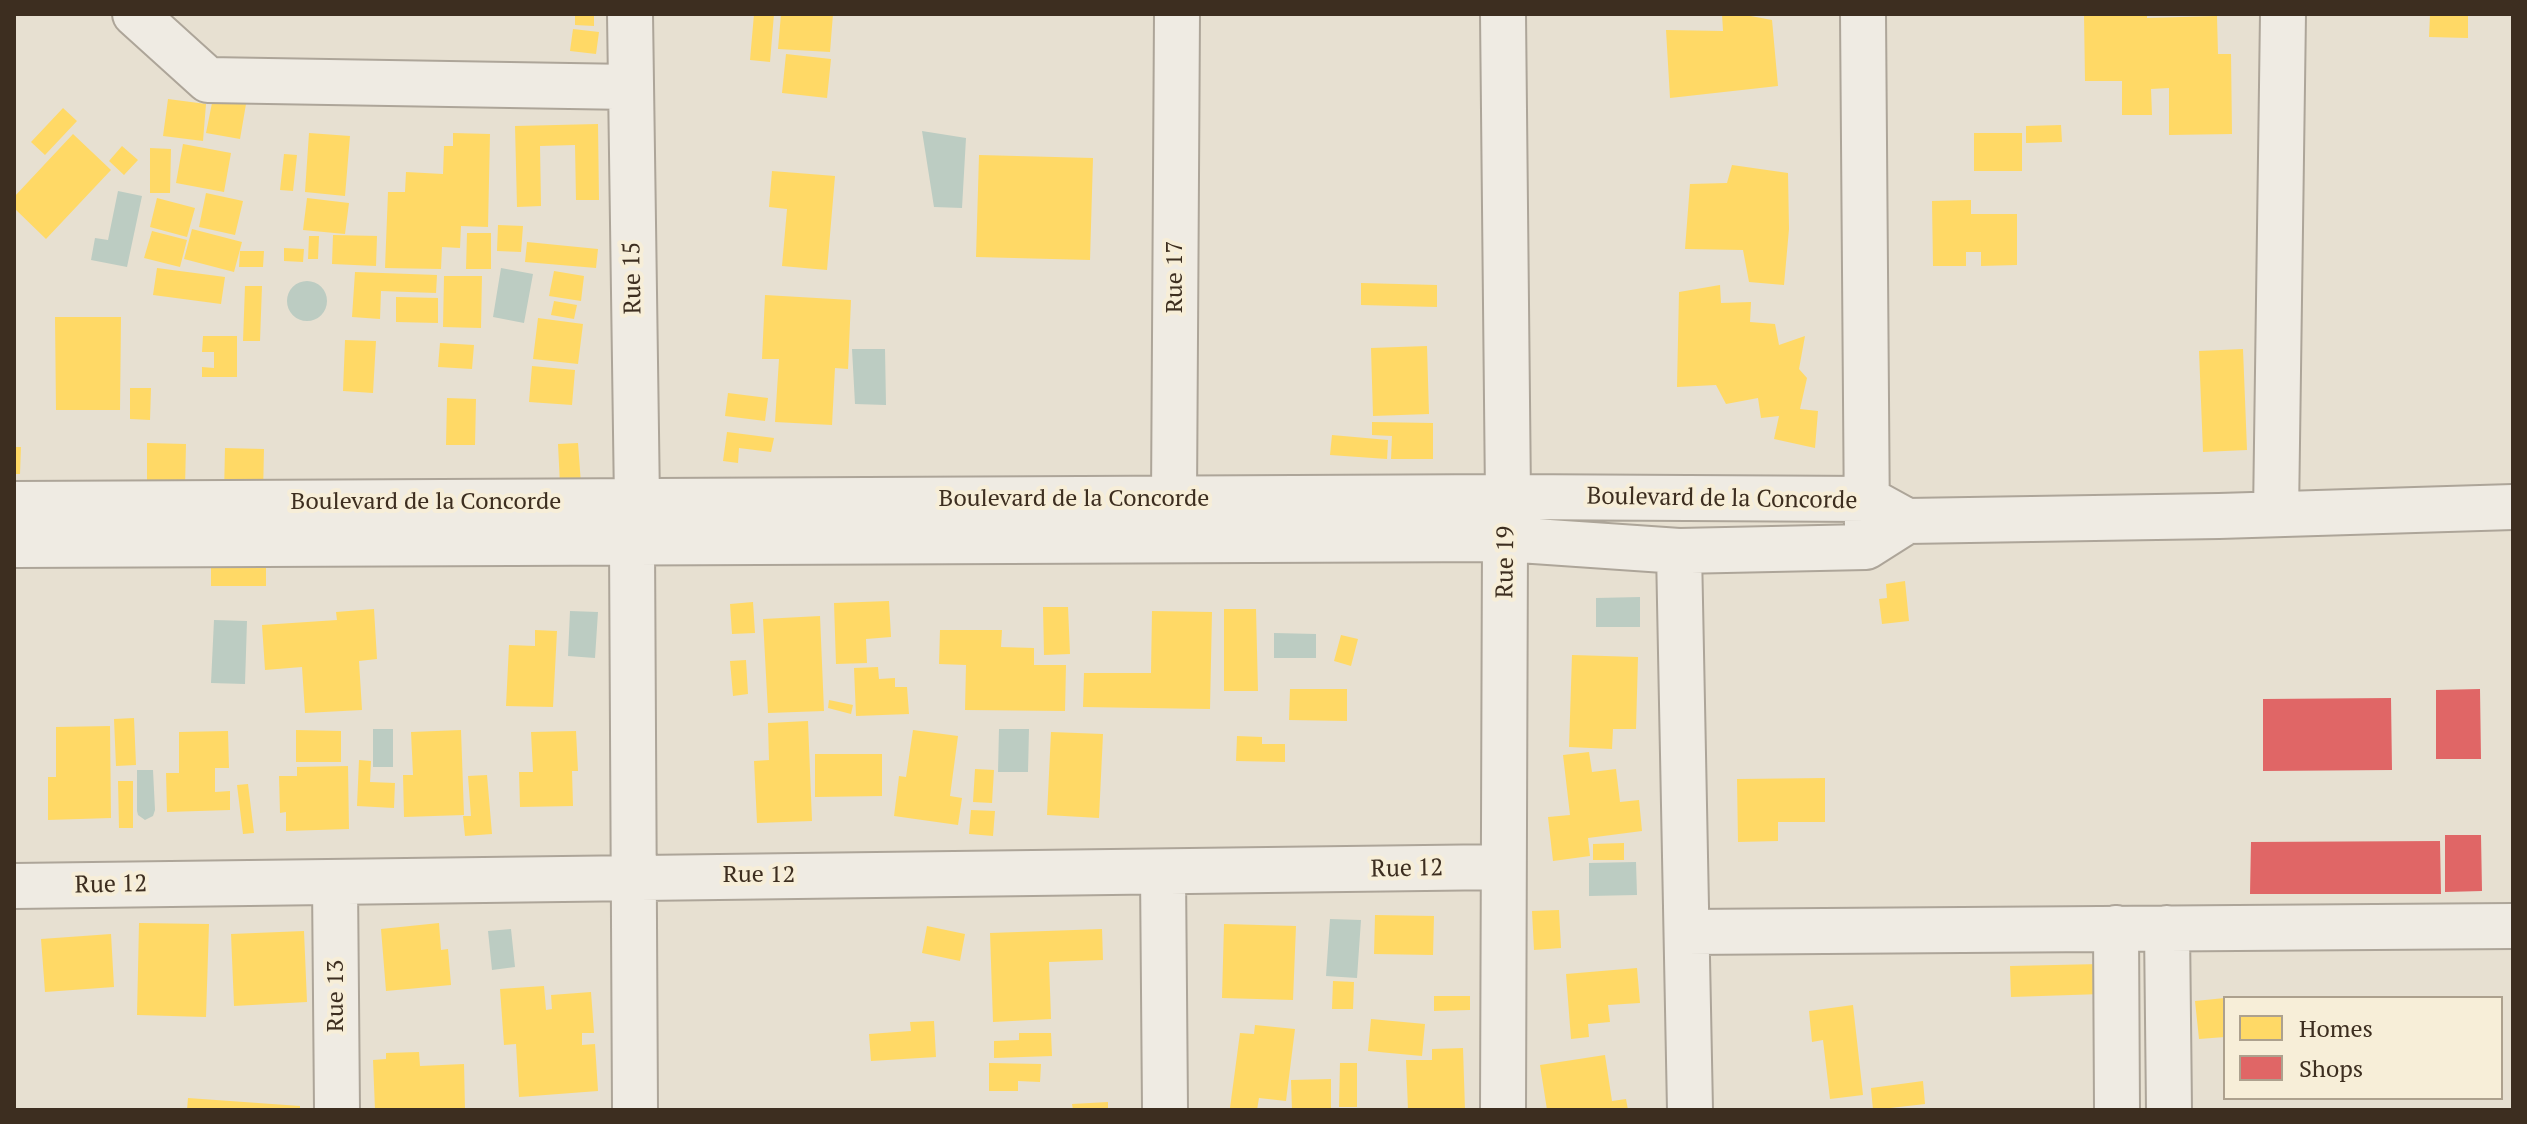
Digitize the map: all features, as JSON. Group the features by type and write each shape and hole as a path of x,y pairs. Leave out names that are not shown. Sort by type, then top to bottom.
{"street":[{"path":"135,14 208,80 630,87"},
{"name":"Rue 15","path":"630,14 635,1110"},
{"name":"Rue 17","path":"1172,519 1177,14"},
{"name":"Rue 19","path":"1503,14 1507,518 1503,1110"},
{"path":"1863,14 1866,547"},
{"path":"2276,514 2283,14"},
{"name":"Boulevard de la Concorde","path":"14,545 634,522 1507,518 1867,499 1907,521 1866,547 1679,551 1507,518"},
{"name":"Boulevard de la Concorde","path":"14,504 634,522"},
{"path":"1907,521 2513,507"},
{"path":"1679,551 1690,1110"},
{"name":"Rue 12","path":"14,886 1503,867"},
{"path":"1163,873 1165,1110"},
{"name":"Rue 13","path":"335,883 337,1110"},
{"path":"1687,932 2513,926"},
{"path":"2116,928 2117,1110"},
{"path":"2167,928 2169,1110"}],"shaded area":[{"path":"922,131 966,138 962,208 934,207"},
{"path":"118,191 142,196 127,267 91,260 95,238 108,240"},
{"path":"501,268 533,274 524,323 493,317"},
{"path":"307,281 321,287 327,301 321,315 307,321 293,315 287,301 293,287"},
{"path":"852,349 885,349 886,405 855,404"},
{"path":"1640,597 1640,627 1596,627 1596,598"},
{"path":"570,611 598,612 595,658 568,656"},
{"path":"214,620 247,621 245,684 211,683"},
{"path":"1274,633 1316,634 1316,658 1274,658"},
{"path":"373,729 393,729 393,767 373,767"},
{"path":"999,729 1029,729 1028,772 998,772"},
{"path":"137,770 153,770 155,810 153,816 145,820 137,811"},
{"path":"1636,862 1637,895 1589,896 1589,863"},
{"path":"1330,919 1361,920 1357,978 1326,976"},
{"path":"511,929 515,967 492,970 488,931"}],"building: Homes":[{"path":"575,14 594,14 594,26 575,25"},
{"path":"754,14 774,14 770,62 750,60"},
{"path":"781,14 833,14 830,52 778,49"},
{"path":"1722,14 1772,20 1778,86 1670,98 1666,30 1723,31"},
{"path":"2084,14 2147,14 2147,18 2217,16 2218,54 2231,54 2232,134 2169,135 2169,88 2151,89 2152,115 2122,115 2122,81 2085,81"},
{"path":"2430,14 2468,14 2468,38 2429,37"},
{"path":"573,29 599,32 596,54 570,51"},
{"path":"786,54 831,59 827,98 782,93"},
{"path":"213,98 246,104 240,139 206,133"},
{"path":"168,99 206,104 203,141 163,136"},
{"path":"63,108 77,121 45,155 31,142"},
{"path":"598,124 599,200 576,200 575,145 540,146 541,206 517,207 515,126"},
{"path":"2061,125 2062,142 2026,143 2026,126"},
{"path":"309,133 350,136 345,196 305,192"},
{"path":"453,133 490,134 488,227 461,226 460,248 442,247 441,269 385,268 388,192 405,192 406,172 443,174 444,146 453,146"},
{"path":"1974,133 2022,133 2022,171 1974,171"},
{"path":"73,134 111,170 46,239 14,208 14,197"},
{"path":"183,144 231,153 224,192 176,183"},
{"path":"122,146 138,160 124,175 109,161"},
{"path":"150,148 171,149 170,193 150,193"},
{"path":"284,154 297,155 293,191 280,190"},
{"path":"979,155 1093,158 1090,260 976,257"},
{"path":"1732,165 1788,173 1789,229 1784,285 1749,282 1743,250 1685,249 1690,184 1727,183"},
{"path":"772,171 835,176 827,270 782,266 787,209 769,207"},
{"path":"206,193 243,201 235,235 199,227"},
{"path":"157,198 195,208 187,237 150,227"},
{"path":"307,198 349,203 345,234 303,230"},
{"path":"1971,200 1971,214 2017,214 2017,265 1981,266 1981,252 1966,252 1966,266 1933,266 1932,201"},
{"path":"498,225 523,226 521,252 497,251"},
{"path":"192,229 242,242 234,272 184,259"},
{"path":"152,231 187,240 180,267 144,258"},
{"path":"467,233 491,233 491,269 466,269"},
{"path":"333,235 377,236 376,266 332,264"},
{"path":"309,236 319,236 318,259 308,259"},
{"path":"527,242 598,249 596,268 525,262"},
{"path":"284,248 304,249 303,262 284,261"},
{"path":"240,251 264,251 263,267 239,267"},
{"path":"157,268 225,277 221,304 153,295"},
{"path":"554,271 584,276 581,301 549,296"},
{"path":"355,272 437,275 436,293 381,291 380,319 352,317"},
{"path":"444,276 482,276 481,328 443,327"},
{"path":"1361,283 1437,285 1437,307 1361,305"},
{"path":"1720,285 1721,303 1751,302 1750,322 1775,324 1779,345 1805,336 1799,369 1807,378 1800,409 1818,411 1815,448 1774,439 1779,416 1761,418 1758,398 1726,404 1716,385 1677,387 1679,292"},
{"path":"245,286 262,286 260,341 243,341"},
{"path":"765,295 851,300 848,369 835,368 832,425 775,422 779,359 762,359"},
{"path":"396,297 438,298 438,323 396,322"},
{"path":"554,301 577,305 574,319 551,315"},
{"path":"55,317 121,317 120,410 56,410"},
{"path":"538,318 583,324 578,364 533,359"},
{"path":"203,336 237,336 237,377 202,377 202,367 214,368 214,352 202,352"},
{"path":"345,340 376,341 373,393 343,391"},
{"path":"440,343 474,345 472,369 438,367"},
{"path":"1427,346 1429,414 1373,416 1371,348"},
{"path":"2243,349 2247,450 2203,452 2199,351"},
{"path":"532,366 575,370 572,405 529,402"},
{"path":"130,388 151,388 150,420 130,419"},
{"path":"728,393 768,398 765,421 725,416"},
{"path":"447,398 476,399 475,445 446,445"},
{"path":"1372,422 1433,423 1433,459 1391,459 1392,436 1372,435"},
{"path":"727,432 774,438 771,452 739,448 738,463 723,461"},
{"path":"1332,435 1388,440 1387,459 1330,455"},
{"path":"147,443 186,444 185,488 147,488"},
{"path":"578,443 581,484 560,485 558,444"},
{"path":"14,447 21,447 20,474 14,474"},
{"path":"225,448 264,449 263,495 224,494"},
{"path":"266,563 266,586 211,586 211,564"},
{"path":"1905,581 1909,621 1882,624 1879,599 1887,598 1886,584"},
{"path":"889,601 891,637 866,639 867,663 836,664 834,603"},
{"path":"753,602 755,633 732,634 730,604"},
{"path":"1043,607 1068,607 1070,654 1044,655"},
{"path":"374,609 377,659 359,661 362,710 305,713 302,667 265,670 262,625 337,620 336,612"},
{"path":"1224,609 1256,609 1258,691 1224,691"},
{"path":"1152,611 1212,612 1210,709 1083,707 1084,673 1151,673"},
{"path":"820,616 824,711 768,713 763,619"},
{"path":"535,630 557,631 553,707 506,706 509,645 535,646"},
{"path":"940,630 1002,630 1001,647 1034,648 1034,665 1066,665 1065,711 965,710 966,665 939,664"},
{"path":"1341,635 1358,639 1351,666 1334,661"},
{"path":"1572,655 1638,657 1636,729 1613,729 1612,749 1569,747"},
{"path":"746,660 748,694 733,696 730,661"},
{"path":"878,667 879,679 895,678 895,687 907,687 909,714 856,716 854,668"},
{"path":"1290,689 1347,689 1347,721 1289,720"},
{"path":"829,700 853,705 851,714 828,708"},
{"path":"134,718 136,765 116,766 114,719"},
{"path":"808,721 812,821 757,823 754,761 769,760 768,723"},
{"path":"110,726 111,818 48,820 48,777 56,777 56,727"},
{"path":"296,730 341,731 341,762 296,762"},
{"path":"461,730 464,815 404,817 403,775 413,775 411,732"},
{"path":"913,730 958,736 950,796 962,798 958,825 894,816 899,776 906,777"},
{"path":"228,731 229,768 215,768 215,792 230,791 230,810 167,812 166,773 179,773 179,732"},
{"path":"576,731 578,771 572,771 573,806 520,807 519,772 533,772 531,732"},
{"path":"1051,732 1103,734 1099,818 1047,815"},
{"path":"1237,736 1262,737 1262,744 1285,744 1285,762 1236,761"},
{"path":"1589,752 1592,772 1616,769 1620,802 1639,800 1642,831 1588,838 1590,856 1553,861 1548,817 1570,815 1563,755"},
{"path":"815,754 882,754 882,796 815,797"},
{"path":"359,760 371,761 370,782 395,783 394,808 357,806"},
{"path":"348,766 349,829 286,831 286,812 280,813 279,776 297,776 297,767"},
{"path":"975,769 994,770 992,803 973,802"},
{"path":"487,775 492,834 465,836 463,816 471,816 468,776"},
{"path":"1825,778 1825,822 1778,822 1778,841 1738,842 1737,779"},
{"path":"118,781 133,781 133,828 119,828"},
{"path":"248,784 254,833 243,834 237,785"},
{"path":"971,810 995,811 993,836 969,834"},
{"path":"1624,843 1624,860 1593,860 1593,844"},
{"path":"1559,910 1561,948 1534,950 1532,911"},
{"path":"1375,915 1434,916 1433,955 1374,954"},
{"path":"139,923 209,924 206,1017 137,1015"},
{"path":"439,923 441,950 448,949 451,985 386,991 381,929"},
{"path":"1224,924 1296,926 1293,1000 1222,998"},
{"path":"927,926 965,934 960,961 922,953"},
{"path":"1102,929 1103,960 1049,962 1051,1019 993,1022 990,933"},
{"path":"304,931 307,1002 234,1006 231,934"},
{"path":"111,934 114,987 45,992 41,939"},
{"path":"2101,964 2102,994 2011,997 2010,966"},
{"path":"1637,968 1640,1003 1608,1005 1610,1022 1588,1024 1589,1037 1571,1039 1566,974"},
{"path":"1333,981 1354,982 1353,1009 1332,1009"},
{"path":"544,986 546,1010 552,1009 551,995 591,992 594,1033 582,1033 582,1045 595,1044 598,1091 519,1097 516,1044 504,1045 500,989"},
{"path":"1434,996 1470,996 1470,1010 1434,1011"},
{"path":"2223,998 2223,1037 2199,1039 2195,1001"},
{"path":"1853,1005 1863,1095 1830,1099 1823,1040 1812,1042 1809,1011"},
{"path":"1371,1019 1425,1024 1422,1056 1368,1051"},
{"path":"934,1021 936,1057 871,1061 869,1034 911,1031 910,1022"},
{"path":"1255,1025 1295,1029 1286,1101 1259,1098 1257,1110 1230,1108 1240,1033 1254,1034"},
{"path":"1019,1033 1051,1033 1052,1056 994,1058 994,1041 1019,1040"},
{"path":"1463,1048 1465,1110 1408,1110 1406,1060 1432,1060 1432,1049"},
{"path":"419,1052 420,1066 464,1064 465,1110 375,1110 373,1060 386,1059 386,1053"},
{"path":"1605,1055 1612,1101 1626,1099 1628,1110 1547,1110 1540,1065"},
{"path":"989,1063 1041,1064 1040,1082 1018,1081 1018,1091 989,1091"},
{"path":"1340,1063 1357,1063 1357,1107 1339,1107"},
{"path":"1331,1079 1331,1110 1292,1110 1291,1080"},
{"path":"1923,1081 1925,1104 1873,1110 1871,1088"},
{"path":"188,1098 300,1106 300,1110 187,1110"},
{"path":"1108,1102 1108,1110 1073,1110 1072,1104"}],"building: Shops":[{"path":"2480,689 2481,759 2436,759 2436,690"},
{"path":"2391,698 2392,770 2263,771 2263,699"},
{"path":"2445,835 2481,835 2482,891 2445,892"},
{"path":"2440,841 2441,894 2250,894 2251,842"}]}
